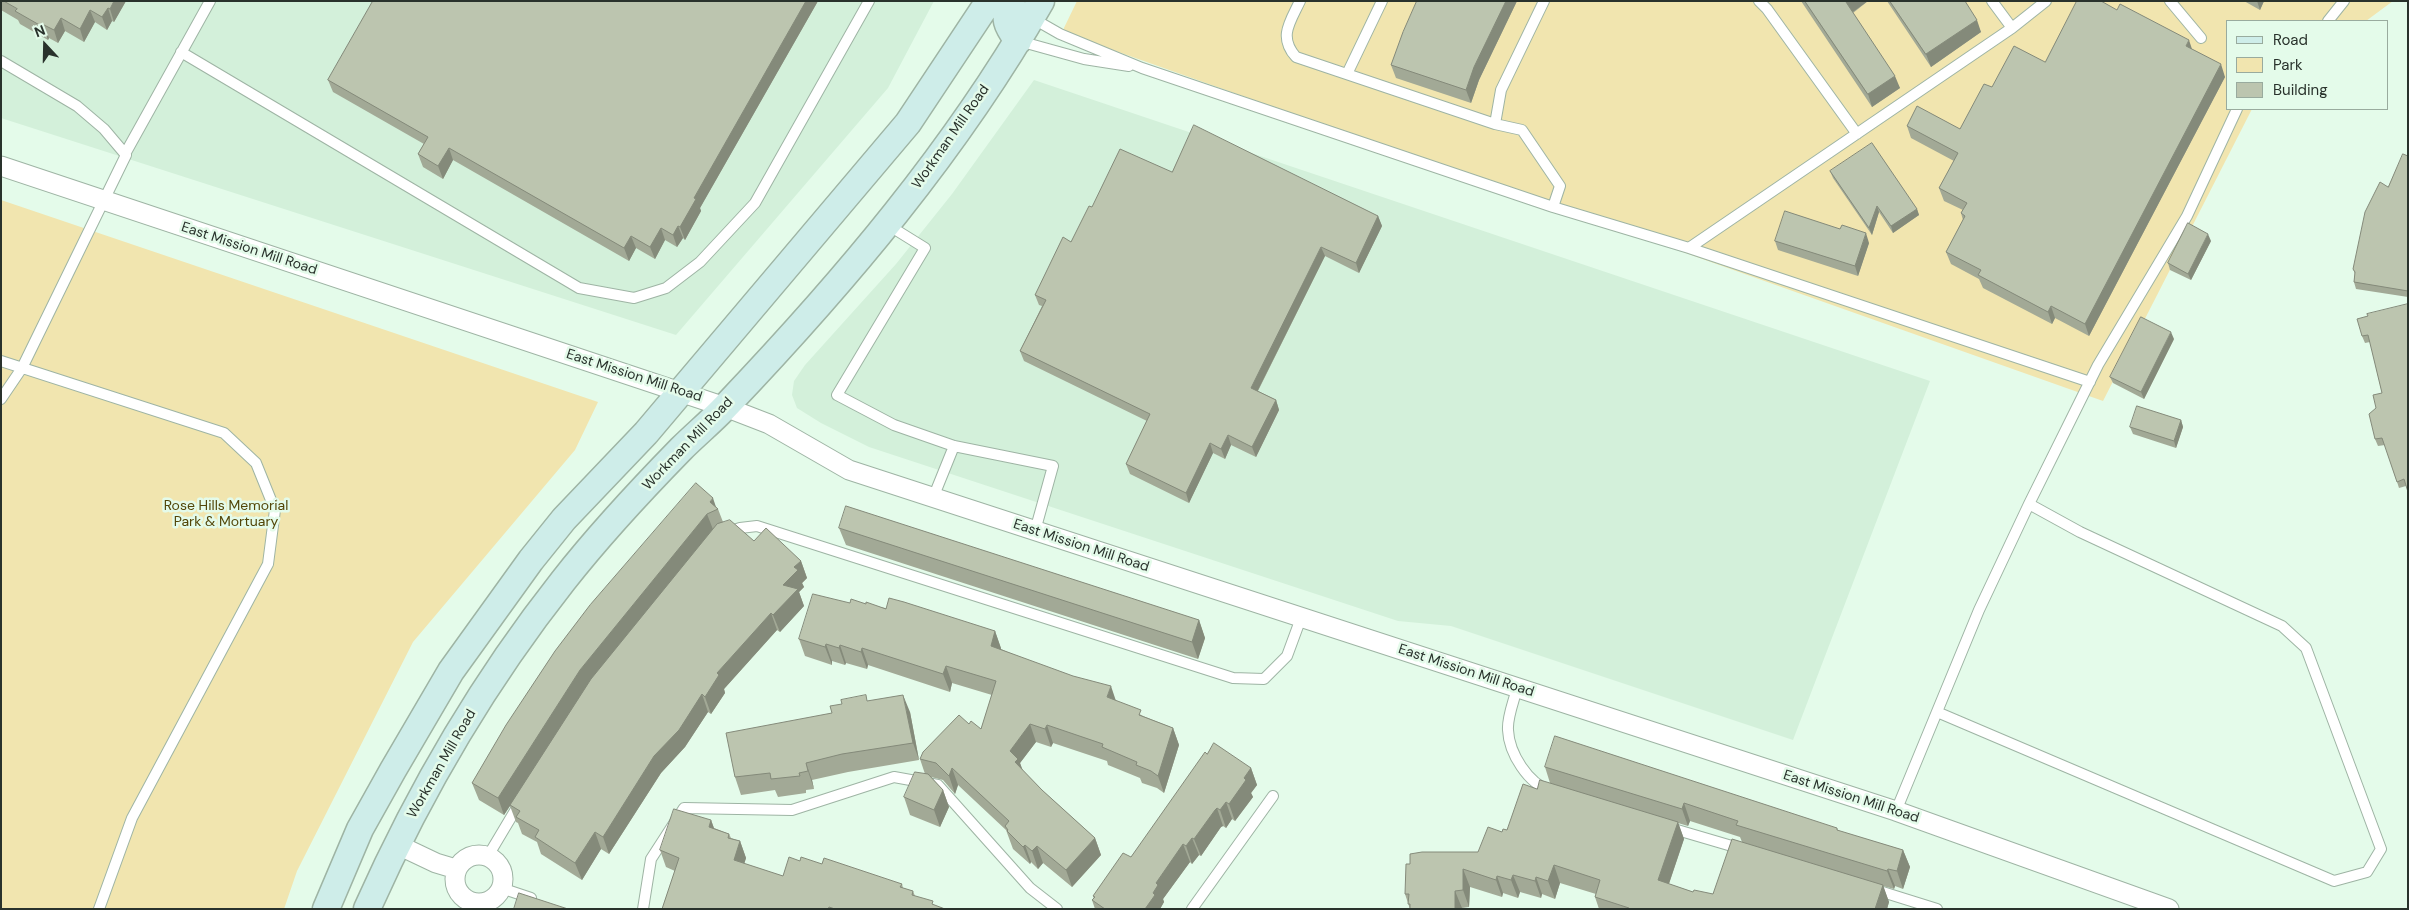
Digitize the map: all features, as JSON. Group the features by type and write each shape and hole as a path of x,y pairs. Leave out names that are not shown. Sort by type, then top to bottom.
{"main road":[{"path":"326,909 360,829 451,672 531,560 564,520 681,392 908,123 990,1"},
{"name":"Workman Mill Road","path":"368,909 396,844 483,692 562,582 679,452 725,407 888,225 957,133 1018,41 1028,7"},
{"path":"339,909 357,858 360,829"}],"street":[{"name":"East Mission Mill Road","path":"1,166 725,407 769,424 849,470 1896,811 2169,909"},
{"path":"396,844 436,863 456,869"},
{"path":"470,856 488,856 496,862 501,870 503,879 501,888 496,896 488,901 478,903 469,901 461,896 456,888 454,879 456,869 462,861 470,856"}],"lane":[{"path":"1,399 22,368 104,200 124,154 210,1"},
{"path":"181,52 579,288 634,298 666,288 700,262 755,203 869,1"},
{"path":"1300,1 1286,30 1288,48 1296,57 1495,124 1522,130 1560,186 1553,208"},
{"path":"1347,74 1382,1"},
{"path":"1495,124 1502,90 1544,1"},
{"path":"1759,1 1767,9 1857,134"},
{"path":"1992,1 2012,28"},
{"path":"1689,248 2012,28 2046,1"},
{"path":"2170,1 2201,38"},
{"path":"2329,20 2344,1"},
{"path":"1028,7 1060,34 1142,68 1553,208 1689,248 2090,382"},
{"path":"1018,41 1084,59 1142,68"},
{"path":"1,61 77,106 104,129 124,154"},
{"path":"1896,811 1979,610 2029,504 2090,382 2187,216 2237,110"},
{"path":"888,225 926,248 837,395 894,425 954,446 1053,466 1035,531"},
{"path":"1,362 224,433 256,463 275,510 268,564 132,818 100,909"},
{"path":"933,498 954,446"},
{"path":"1937,712 2334,881 2368,872 2381,849 2306,648 2282,626 2080,532 2029,504"},
{"path":"719,536 740,528 757,526 1233,678 1264,679 1287,656 1301,618"},
{"path":"1516,688 1508,730 1512,748 1525,773 1546,790 1565,795"},
{"path":"643,909 651,859 684,808 792,810 894,777 938,785 1030,888 1057,909"},
{"path":"488,856 527,790"},
{"path":"1192,909 1273,796"},
{"path":"1660,824 1756,854"},
{"path":"1860,886 1937,909"},
{"path":"501,888 546,903"}],"shaded area":[{"path":"1,1 934,1 888,88 676,335 1,118"},
{"path":"1034,80 1930,381 1793,740 1451,626 1398,621 869,447 821,423 797,408 792,395 794,381 805,365 896,264 952,194"}],"green space":[{"path":"1077,1 2393,1 2367,20 2226,20 2226,110 2251,110 2103,401 1062,32"},
{"name":"Rose Hills Memorial Park & Mortuary","path":"1,200 598,402 575,450 413,642 297,871 284,909 1,909"}],"building":[{"path":"4,1 114,1 110,9 108,8 102,17 90,10 80,29 61,18 54,30 44,25 43,27 15,11 17,9"},
{"path":"373,1 806,1 694,198 696,199 680,227 678,226 673,235 661,228 650,247 631,236 624,248 449,148 438,166 418,154 428,137 328,80"},
{"path":"1417,1 1506,1 1474,67 1466,90 1391,65"},
{"path":"1805,1 1846,1 1895,76 1868,94"},
{"path":"1890,1 1965,1 1977,20 1926,54"},
{"path":"2077,1 2101,1 2117,10 2120,4 2189,40 2186,46 2221,64 2085,324 2051,306 2048,312 1978,275 1981,270 1946,252 1965,216 1961,213 1967,203 1939,188 1958,153 1907,126 1917,106 1960,129 1984,84 1992,87 2014,46 2045,62"},
{"path":"1194,125 1378,216 1356,263 1321,247 1251,388 1276,400 1252,447 1228,435 1221,449 1210,443 1186,493 1126,464 1150,414 1020,351 1046,300 1035,295 1063,237 1071,242 1089,206 1092,207 1120,149 1172,172"},
{"path":"1872,143 1917,209 1891,226 1877,206 1869,228 1830,171"},
{"path":"2403,154 2408,156 2408,291 2354,282 2355,272 2353,269 2365,212 2380,182 2388,187"},
{"path":"1785,211 1840,229 1842,225 1866,233 1855,266 1775,241"},
{"path":"2188,223 2208,234 2188,274 2168,263"},
{"path":"2408,304 2408,492 2404,479 2397,482 2382,438 2375,439 2369,414 2376,408 2373,395 2382,393 2368,335 2362,336 2357,319 2368,316 2367,314"},
{"path":"2141,317 2171,332 2141,392 2110,377"},
{"path":"2137,406 2181,420 2174,441 2130,427"},
{"path":"696,483 713,498 710,502 718,509 707,514 580,670 498,798 472,783 506,725 555,651 590,605"},
{"path":"846,506 1199,620 1192,642 839,528"},
{"path":"730,520 754,541 766,528 801,561 794,567 798,570 783,585 798,589 773,615 771,613 717,673 719,675 705,697 702,694 679,730 654,756 603,837 595,832 575,863 535,837 539,830 516,817 520,811 510,805 591,679 717,524"},
{"path":"813,594 850,603 851,599 866,604 866,602 886,609 889,598 904,602 995,631 991,646 1073,676 1111,686 1107,697 1141,710 1139,715 1173,728 1158,776 1136,765 1137,762 1102,747 1103,744 1047,725 1045,729 1030,724 1010,751 1018,759 1015,762 1042,790 1095,838 1066,870 1037,846 1032,851 1025,845 1023,847 1007,831 1005,826 1009,821 952,768 949,776 936,763 920,759 923,752 959,715 969,724 971,721 981,729 996,681 946,666 943,674 862,648 861,652 840,645 839,648 826,644 825,647 799,639"},
{"path":"866,695 867,701 903,695 913,743 842,754 806,763 808,771 799,773 800,776 771,779 770,773 735,777 726,733 832,713 830,706 842,704 841,700"},
{"path":"1555,736 1837,828 1837,830 1903,850 1897,871 1888,869 1887,871 1736,825 1738,821 1684,803 1682,809 1545,767"},
{"path":"1214,743 1251,768 1244,778 1246,780 1229,804 1226,802 1220,810 1217,808 1194,839 1192,838 1186,846 1183,844 1156,883 1158,885 1153,893 1155,895 1145,909 1105,909 1092,900 1123,853 1131,857 1205,752 1207,754"},
{"path":"915,772 928,774 943,790 934,810 904,797"},
{"path":"1540,780 1678,822 1658,880 1693,892 1694,890 1713,894 1732,839 1883,885 1875,909 1628,909 1595,897 1600,880 1554,865 1548,881 1536,877 1535,881 1513,875 1511,880 1497,876 1496,880 1463,869 1463,890 1455,891 1455,909 1410,909 1410,904 1408,904 1409,894 1405,894 1406,864 1410,864 1410,854 1422,852 1478,852 1488,827 1502,832 1503,829 1507,830 1523,784 1537,789"},
{"path":"674,809 711,820 709,827 729,834 728,838 740,841 734,860 783,876 789,857 800,861 801,857 822,864 824,858 902,884 900,887 913,891 912,895 933,901 932,904 945,909 835,909 829,907 828,909 662,909 679,858 660,850"},
{"path":"519,893 568,909 514,909"}]}
